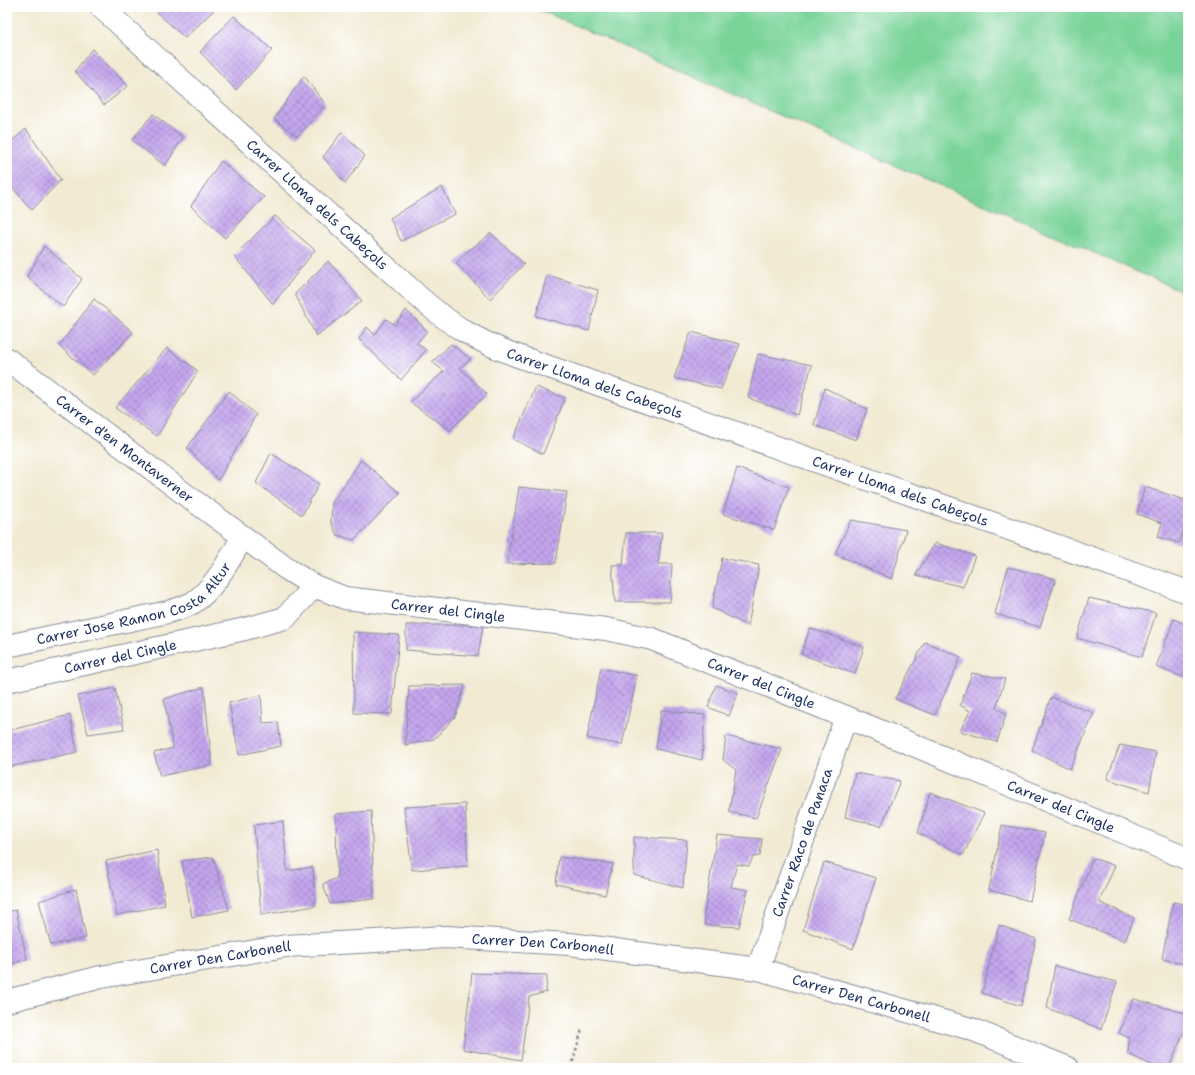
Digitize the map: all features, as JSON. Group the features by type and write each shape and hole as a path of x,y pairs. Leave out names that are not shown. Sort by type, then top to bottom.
{"street":[{"name":"Carrer Lloma dels Cabeçols","path":"101,7 420,298 443,318 468,334 491,346 523,358 1188,592"},
{"name":"Carrer d'en Montaverner","path":"7,359 243,537"},
{"name":"Carrer del Cingle","path":"243,537 287,569 314,586 345,598 606,629 652,639 846,717 1188,859"},
{"name":"Carrer Jose Ramon Costa Altur","path":"7,646 184,608 194,602 212,585 243,537"},
{"name":"Carrer del Cingle","path":"7,681 245,629 285,618 314,586"},
{"name":"Carrer Raco de Panaca","path":"758,969 846,717"},
{"name":"Carrer Den Carbonell","path":"7,1001 101,977 286,946 446,938 570,944 758,969 970,1029 1068,1068"}],"path":[{"path":"571,1068 582,1029"}],"green space":[{"path":"533,7 1188,7 1188,294"}],"building":[{"path":"151,7 217,7 185,38"},
{"path":"234,16 272,50 236,90 200,52"},
{"path":"92,49 128,86 104,105 75,71"},
{"path":"304,76 326,105 297,136 274,119"},
{"path":"153,114 183,137 165,166 132,140"},
{"path":"26,129 61,180 32,210 7,181 7,145"},
{"path":"342,132 365,156 345,183 323,157"},
{"path":"221,161 264,197 225,238 191,206"},
{"path":"442,187 455,214 401,241 390,218"},
{"path":"275,216 315,250 273,304 234,256"},
{"path":"491,233 524,264 490,299 456,263"},
{"path":"44,246 82,279 63,307 27,277"},
{"path":"328,261 362,301 316,336 295,294"},
{"path":"547,275 598,290 589,331 536,316"},
{"path":"94,299 133,332 93,375 59,346"},
{"path":"406,310 427,331 417,343 426,350 401,380 359,339 367,327 375,335 386,319 395,325"},
{"path":"691,332 740,344 721,389 674,378"},
{"path":"451,344 471,359 460,368 487,394 450,430 410,402 444,371 432,362"},
{"path":"167,348 198,371 157,436 115,408"},
{"path":"758,354 812,365 797,415 748,398"},
{"path":"536,387 565,398 543,454 513,439"},
{"path":"825,388 867,409 856,440 814,425"},
{"path":"229,391 256,415 218,480 187,448"},
{"path":"271,453 319,484 302,515 256,483"},
{"path":"361,460 400,493 354,540 337,535 331,522 332,503"},
{"path":"737,468 789,487 774,530 723,514"},
{"path":"519,487 567,492 556,563 507,564"},
{"path":"1145,487 1188,501 1188,520 1179,543 1158,537 1162,523 1137,514"},
{"path":"851,520 906,530 892,579 835,554"},
{"path":"626,533 662,533 658,564 672,564 670,602 615,602 612,565 623,565"},
{"path":"935,543 975,556 963,587 916,575"},
{"path":"722,558 759,565 748,626 712,608"},
{"path":"1008,567 1056,579 1040,627 995,614"},
{"path":"1089,598 1156,613 1142,657 1077,638"},
{"path":"1174,619 1188,625 1188,679 1156,667"},
{"path":"406,625 483,625 478,656 406,650"},
{"path":"810,628 864,647 855,674 801,654"},
{"path":"353,632 399,635 392,714 354,713"},
{"path":"925,642 961,657 935,715 895,699"},
{"path":"601,668 637,676 622,745 587,738"},
{"path":"972,673 1005,679 996,708 1006,714 997,742 960,731 970,711 960,705"},
{"path":"465,685 455,717 434,739 405,745 409,686"},
{"path":"716,685 738,693 729,716 708,707"},
{"path":"204,687 212,765 160,776 154,753 173,748 164,699"},
{"path":"115,688 124,729 88,734 78,696"},
{"path":"261,695 263,723 278,722 281,746 239,755 229,703"},
{"path":"1051,697 1094,713 1070,769 1032,750"},
{"path":"661,710 705,715 702,760 656,749"},
{"path":"70,715 77,752 9,767 7,756 7,731"},
{"path":"726,736 782,749 756,818 729,812 736,770 723,760"},
{"path":"1120,745 1156,752 1149,792 1107,779"},
{"path":"855,773 900,781 881,826 845,817"},
{"path":"930,792 984,813 963,855 918,833"},
{"path":"465,804 468,866 412,870 404,807"},
{"path":"371,811 374,899 330,904 323,884 337,878 336,814"},
{"path":"283,821 287,871 313,867 315,906 261,915 254,825"},
{"path":"1002,825 1045,833 1030,901 989,890"},
{"path":"717,835 762,839 760,856 753,857 749,866 737,864 731,887 748,890 739,927 705,925 704,915"},
{"path":"634,837 687,840 683,888 634,875"},
{"path":"157,850 165,905 117,915 106,861"},
{"path":"213,857 229,910 192,917 182,861"},
{"path":"559,857 613,864 605,895 556,884"},
{"path":"1093,858 1115,866 1099,902 1134,918 1125,941 1069,919"},
{"path":"824,862 876,878 853,949 803,930"},
{"path":"76,889 86,938 51,945 39,901"},
{"path":"1173,902 1188,905 1188,965 1162,959"},
{"path":"16,910 27,959 7,965 7,912"},
{"path":"999,925 1036,939 1021,1006 982,993"},
{"path":"1055,966 1117,982 1101,1029 1047,1008"},
{"path":"472,973 547,975 546,992 529,997 521,1060 463,1049"},
{"path":"1134,999 1188,1014 1188,1022 1169,1068 1158,1068 1128,1054 1129,1038 1119,1033"}]}
